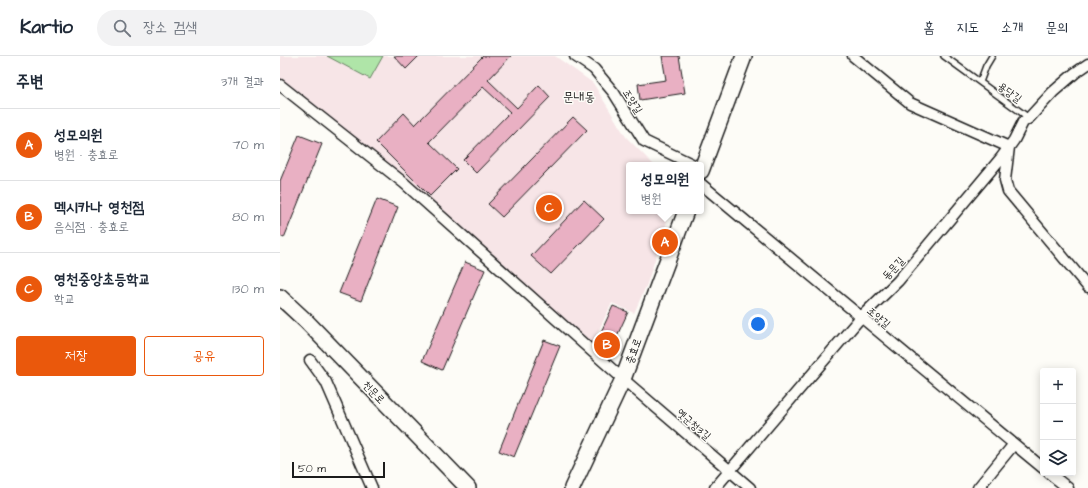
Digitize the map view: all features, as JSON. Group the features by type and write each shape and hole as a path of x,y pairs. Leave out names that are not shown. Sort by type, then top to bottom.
{"street":[{"name":"조양길","path":"575,56 594,69 614,93 644,141 687,162"},
{"path":"701,162 744,56"},
{"path":"853,56 910,103 1009,146 1005,180 1008,191 1088,287"},
{"name":"동문길","path":"715,488 861,317 898,281 1001,158 1023,122 1029,118 1053,92 1075,72 1088,64"},
{"name":"옛군청3길","path":"280,85 404,183 623,379 750,488"},
{"name":"조양길","path":"704,186 1040,466"},
{"name":"충효로","path":"572,488 623,379 685,214"},
{"name":"천문로","path":"280,297 307,322 468,488"},
{"path":"310,360 326,382 372,488"},
{"path":"978,488 1014,444"},
{"path":"1053,476 1068,488"}],"lane":[{"name":"용당길","path":"944,56 1029,118"},
{"path":"980,82 986,66 992,56"}],"shaded area":[{"path":"280,56 555,56 593,83 626,137 651,162 626,162 626,214 664,214 667,221 647,284 634,313 612,303 591,346 408,180 280,81"}],"green space":[{"path":"327,56 383,56 370,79"}],"building":[{"path":"394,56 419,56 406,69"},
{"path":"483,56 511,56 488,80 517,108 539,85 550,97 476,173 463,160 510,112 483,87 429,142 457,169 430,196 376,142 404,113 415,125"},
{"path":"662,56 679,56 685,93 640,100 638,84 666,80"},
{"path":"573,117 587,130 502,217 488,204"},
{"path":"299,135 322,144 284,238 280,236 280,181"},
{"path":"377,199 398,207 361,301 339,293"},
{"path":"584,200 604,219 551,274 531,256"},
{"path":"465,262 485,270 442,370 422,361"},
{"path":"613,306 628,312 616,338 601,332"},
{"path":"607,335 614,342 607,356 596,345"},
{"path":"544,340 560,346 514,457 499,451"}],"place":[{"name":"영천중앙초등학교","path":"549,208"},
{"name":"성모의원","path":"665,242"},
{"name":"멕시카나 영천점","path":"607,345"}],"district":[{"name":"문내동","path":"579,96"}]}
